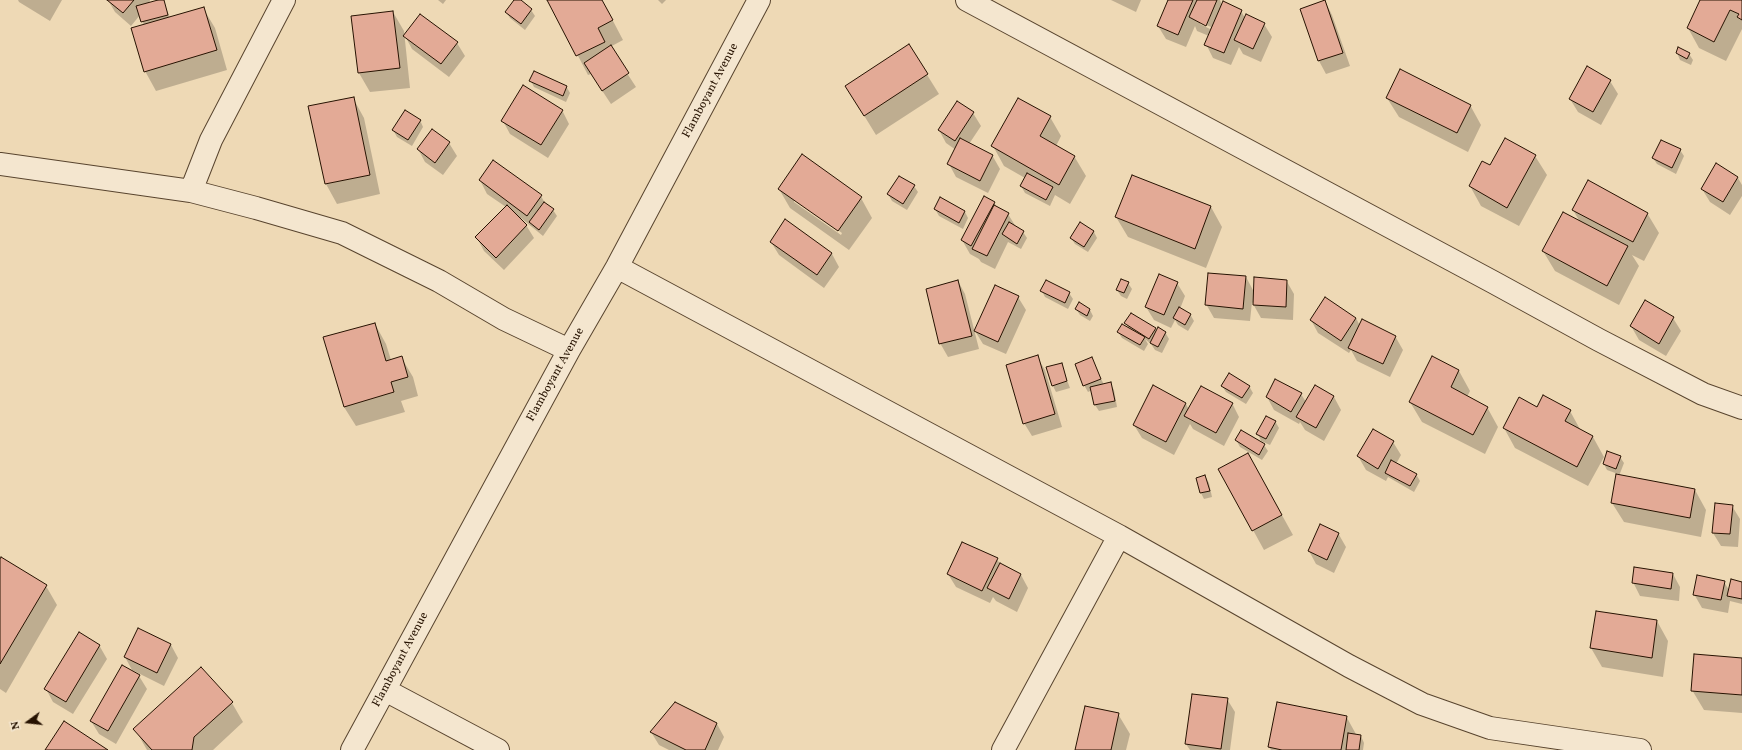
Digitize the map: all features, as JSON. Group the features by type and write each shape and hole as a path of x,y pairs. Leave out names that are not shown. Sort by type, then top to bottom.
{"street":[{"path":"191,192 211,140 284,0"},
{"name":"Flamboyant Avenue","path":"352,750 569,350 617,267 759,0"},
{"path":"967,0 1599,340 1703,394 1742,408"},
{"path":"0,164 191,192 256,208 342,233 439,281 504,319 569,350"},
{"path":"617,267 1119,536 1350,666 1422,704 1490,728 1640,750"},
{"path":"1003,750 1119,536"},
{"path":"385,690 498,750"}],"building":[{"path":"107,0 134,0 123,13"},
{"path":"158,0 164,0 168,15 141,22 136,6"},
{"path":"514,0 521,0 532,9 521,24 505,12"},
{"path":"547,0 602,0 613,20 598,28 605,42 576,56"},
{"path":"1168,0 1193,0 1178,35 1157,26"},
{"path":"1197,0 1217,0 1206,26 1189,17"},
{"path":"1325,0 1343,53 1318,61 1300,9"},
{"path":"1700,0 1742,0 1742,20 1737,17 1739,14 1730,10 1714,42 1687,28"},
{"path":"1223,1 1242,10 1224,53 1204,45"},
{"path":"204,7 217,50 144,72 131,28"},
{"path":"393,11 400,68 358,73 351,16"},
{"path":"420,14 458,42 441,64 403,36"},
{"path":"1246,14 1265,23 1253,49 1234,40"},
{"path":"909,44 928,74 864,116 845,86"},
{"path":"611,45 629,73 602,91 584,63"},
{"path":"1678,47 1690,53 1687,59 1676,53"},
{"path":"1587,66 1611,80 1593,112 1569,99"},
{"path":"1400,69 1471,105 1457,133 1386,98"},
{"path":"534,71 567,86 563,96 529,81"},
{"path":"523,85 563,110 541,145 501,121"},
{"path":"354,97 370,175 325,184 308,106"},
{"path":"1018,98 1051,116 1040,136 1075,156 1059,185 991,146"},
{"path":"957,101 974,112 955,141 938,130"},
{"path":"405,110 421,120 408,140 392,130"},
{"path":"432,129 450,142 435,163 417,149"},
{"path":"960,138 993,155 980,181 947,164"},
{"path":"1505,138 1536,155 1507,208 1469,186 1482,161 1490,165"},
{"path":"1661,140 1681,149 1672,168 1652,158"},
{"path":"802,154 862,197 838,231 778,189"},
{"path":"493,160 542,195 527,216 479,180"},
{"path":"1716,163 1738,177 1723,202 1701,189"},
{"path":"1027,173 1053,187 1046,200 1020,186"},
{"path":"1132,175 1211,206 1195,249 1115,217"},
{"path":"899,176 915,185 903,204 887,194"},
{"path":"1588,180 1648,213 1633,242 1572,210"},
{"path":"984,196 995,202 971,246 961,240"},
{"path":"940,197 965,211 959,223 934,209"},
{"path":"544,202 554,209 539,230 529,222"},
{"path":"507,205 527,225 496,258 475,237"},
{"path":"994,205 1009,213 987,256 972,249"},
{"path":"1563,212 1628,246 1607,286 1542,251"},
{"path":"785,219 832,253 817,275 770,242"},
{"path":"1009,222 1024,231 1017,244 1002,234"},
{"path":"1080,222 1094,231 1084,247 1070,238"},
{"path":"1208,273 1246,276 1243,309 1205,305"},
{"path":"1159,274 1178,282 1164,315 1145,307"},
{"path":"1254,277 1287,280 1286,307 1253,305"},
{"path":"1121,279 1129,282 1124,293 1116,290"},
{"path":"958,280 972,336 939,344 926,289"},
{"path":"1046,280 1070,292 1065,303 1040,291"},
{"path":"995,285 1019,296 998,342 974,331"},
{"path":"1325,297 1356,318 1341,341 1310,320"},
{"path":"1645,300 1674,317 1659,344 1630,326"},
{"path":"1079,302 1090,309 1087,316 1075,309"},
{"path":"1179,307 1191,314 1185,325 1173,318"},
{"path":"1131,313 1156,328 1149,339 1124,323"},
{"path":"1362,319 1396,336 1383,364 1348,348"},
{"path":"375,323 386,361 402,356 408,377 391,382 394,392 344,407 323,337"},
{"path":"1122,324 1145,337 1140,345 1117,332"},
{"path":"1158,327 1166,332 1158,347 1150,343"},
{"path":"1038,355 1055,414 1023,424 1006,365"},
{"path":"1432,356 1459,370 1451,387 1488,407 1473,435 1409,402"},
{"path":"1092,357 1101,379 1083,386 1075,364"},
{"path":"1062,363 1067,381 1052,386 1046,367"},
{"path":"1229,373 1250,386 1242,398 1221,386"},
{"path":"1275,379 1302,393 1291,412 1266,397"},
{"path":"1111,382 1115,401 1094,405 1090,387"},
{"path":"1153,385 1186,403 1166,442 1133,425"},
{"path":"1315,385 1334,396 1316,428 1296,417"},
{"path":"1201,386 1233,403 1216,433 1184,416"},
{"path":"1543,395 1571,410 1565,421 1593,436 1577,467 1503,428 1519,397 1537,407"},
{"path":"1266,416 1276,421 1266,439 1256,434"},
{"path":"1373,429 1394,441 1378,469 1357,456"},
{"path":"1241,430 1265,444 1259,455 1235,440"},
{"path":"1607,451 1621,456 1616,469 1603,464"},
{"path":"1248,453 1282,515 1252,531 1218,469"},
{"path":"1391,460 1417,474 1410,486 1385,473"},
{"path":"1616,474 1695,489 1690,518 1611,503"},
{"path":"1205,475 1210,491 1200,493 1196,478"},
{"path":"1715,503 1733,505 1730,534 1712,533"},
{"path":"1320,524 1339,533 1327,560 1308,551"},
{"path":"962,542 998,558 982,591 947,574"},
{"path":"1,557 47,585 0,664 0,559"},
{"path":"1000,563 1021,574 1009,599 987,588"},
{"path":"1634,567 1673,573 1671,589 1632,583"},
{"path":"1697,575 1725,581 1721,600 1693,595"},
{"path":"1731,579 1742,582 1742,599 1727,596"},
{"path":"1596,611 1657,620 1652,658 1590,648"},
{"path":"138,628 171,644 157,673 124,657"},
{"path":"79,632 100,645 66,702 44,689"},
{"path":"1694,654 1742,658 1742,695 1691,691"},
{"path":"122,665 140,675 108,731 90,721"},
{"path":"201,667 233,702 194,737 192,750 152,750 133,729"},
{"path":"1192,694 1228,698 1221,749 1185,744"},
{"path":"675,702 717,723 705,750 686,750 650,732"},
{"path":"1277,702 1347,716 1341,750 1282,750 1268,747"},
{"path":"1085,706 1119,713 1111,750 1075,750"},
{"path":"64,721 108,750 45,750"},
{"path":"1348,733 1361,735 1359,750 1346,750"}]}
